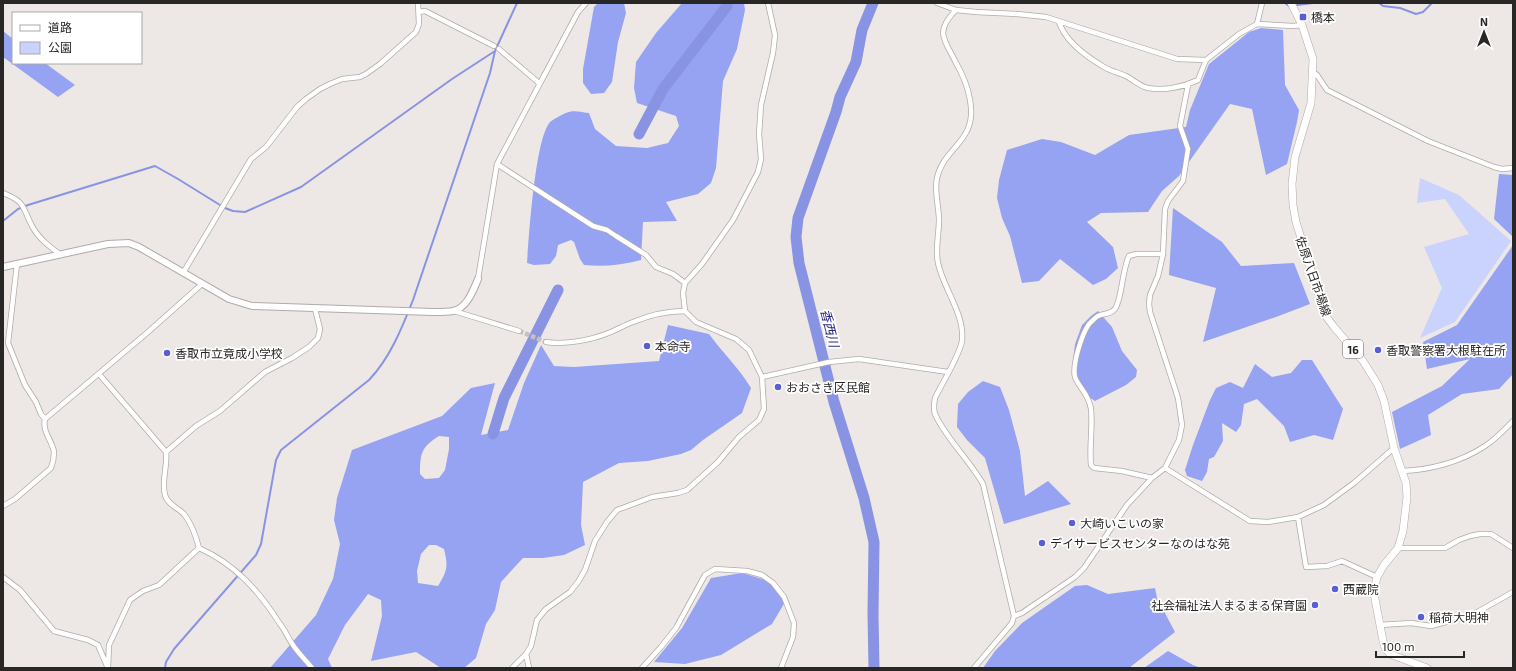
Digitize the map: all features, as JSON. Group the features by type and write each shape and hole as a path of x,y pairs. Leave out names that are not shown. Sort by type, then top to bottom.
{"main road":[{"name":"佐原八日市場線","path":"1291,3 1302,25 1313,59 1311,103 1296,157 1292,184 1293,206 1296,222 1325,315 1363,361 1378,385 1384,401 1394,448 1406,483 1407,497 1403,531 1398,548 1384,565 1377,577 1375,600 1383,642 1387,651 1395,656 1426,668"}],"street":[{"path":"183,273 246,164 266,147 297,107 306,99 320,89 342,80 360,77 366,74 380,64 416,32 419,24 418,3"},
{"path":"454,311 467,302 478,279 496,164 578,12 586,3"},
{"path":"512,668 526,654 530,646 537,620 546,608 570,592 578,582 595,541 607,522 617,510 652,497 688,490 718,462 739,437 759,420 764,409 762,377 749,350 736,339 696,322 685,310 683,293 685,283 702,264 733,220 758,172 761,159 759,134 761,105 773,53 775,34 768,3"},
{"path":"937,3 956,10 1033,15 1169,57 1206,60"},
{"path":"1258,24 1262,3"},
{"path":"956,10 945,24 943,32 946,43 965,82 971,101 971,117 968,130 960,144 942,164 936,179 939,220 937,262 960,323 962,340 958,352 933,405 935,413 943,428 975,470 983,484 1014,616 1012,623 974,668"},
{"path":"419,12 425,11 494,46"},
{"path":"1059,22 1062,30 1087,55 1104,67 1127,77 1138,85 1148,88 1165,89 1188,85 1198,80 1206,60 1239,34 1258,24 1293,26 1302,25"},
{"path":"500,49 539,83"},
{"path":"1313,72 1317,75 1327,90 1405,130 1428,141 1498,168 1513,168"},
{"path":"1014,616 1022,613 1075,577 1084,568 1127,505 1152,478 1165,468 1179,440 1182,426 1178,398 1149,304 1150,295 1158,276 1163,254 1165,209 1168,201 1183,181 1188,149 1180,126 1188,85"},
{"path":"496,164 593,226 607,230 646,254 656,267 673,274 685,283"},
{"path":"3,193 15,197 21,203 32,227 44,242 61,255"},
{"path":"3,267 108,244 129,244 139,247 229,299 252,306 434,312 454,311 519,331"},
{"path":"1152,478 1122,471 1094,468 1091,465 1091,409 1087,395 1075,377 1075,369 1077,354 1089,324 1099,315 1108,314 1114,310 1119,298 1125,264 1129,256 1136,254 1163,254"},
{"path":"17,264 8,343 25,385 36,402 41,414 45,418"},
{"path":"3,506 15,499 51,468 54,452 46,432 44,424 45,418 148,332 202,284"},
{"path":"166,452 196,426 220,411 265,372 309,347 318,338 320,329 315,309"},
{"path":"546,342 559,344 590,338 609,333 634,321 670,311 685,310"},
{"path":"762,377 829,362 859,359 948,372"},
{"path":"98,374 166,452 167,459 164,473 165,494 168,501 184,514 191,525 199,548 212,554 236,571 259,594 280,624 292,645 312,668"},
{"path":"1402,471 1422,470 1440,466 1463,457 1484,447 1513,421"},
{"path":"1165,468 1250,521 1268,522 1298,517 1324,505 1354,483 1394,448"},
{"path":"1298,517 1306,568 1327,566 1342,561 1377,577"},
{"path":"1398,548 1444,548 1459,540 1480,534 1491,534 1513,548"},
{"path":"108,668 109,645 130,600 144,591 159,585 199,548"},
{"path":"642,668 676,628 705,575 715,569 747,570 762,575 773,583 784,597 794,623 793,636 781,668"},
{"path":"3,577 20,590 54,631 88,640 98,645 108,668"},
{"path":"1380,625 1411,623 1431,626 1472,615 1513,592"},
{"path":"526,654 530,668"}],"green space":[{"path":"1420,178 1459,195 1511,241 1455,322 1420,338 1442,288 1424,247 1469,234 1445,199 1417,203"}],"shaded area":[{"path":"598,3 624,3 626,13 618,42 612,82 604,93 591,94 583,83 583,69 594,7"},
{"path":"682,3 744,3 745,10 737,49 723,81 716,168 711,183 698,194 666,202 677,221 643,222 641,260 613,265 584,265 580,259 574,242 571,240 558,245 556,256 550,264 534,265 527,263 531,211 540,147 550,122 563,114 570,112 576,111 589,113 595,129 616,146 647,148 668,143 679,126 676,116 637,103 634,88 636,62 656,33"},
{"path":"1261,28 1283,30 1285,85 1299,110 1287,164 1266,175 1252,109 1230,104 1179,176 1162,191 1148,212 1101,213 1087,222 1113,247 1118,268 1106,279 1093,285 1060,259 1039,281 1022,283 1010,236 1002,218 997,198 999,180 1007,150 1042,139 1061,142 1095,155 1129,135 1186,127 1190,110 1209,64 1249,32"},
{"path":"3,31 12,38 12,64 3,57"},
{"path":"13,64 46,64 75,85 58,97"},
{"path":"1499,174 1513,175 1513,237 1494,219"},
{"path":"1173,208 1222,242 1241,266 1294,263 1310,304 1203,342 1216,288 1169,275"},
{"path":"1513,245 1513,374 1499,389 1462,394 1428,415 1431,435 1400,449 1392,412 1442,386 1470,359 1427,369 1423,342 1457,325"},
{"path":"1098,311 1112,327 1122,351 1137,370 1136,377 1126,385 1095,401 1084,394 1072,369 1075,344 1082,325"},
{"path":"668,325 709,334 751,388 742,413 691,450 681,454 648,461 619,463 583,482 581,525 585,545 564,555 543,558 523,558 501,582 495,610 486,624 476,658 464,668 441,668 416,652 371,661 382,616 381,600 368,594 345,625 328,659 332,668 270,668 316,615 333,579 340,544 334,520 337,498 352,450 442,416 471,388 495,383 481,435 508,430 524,383 541,345 554,366 574,367 659,361","holes":["439,436 449,437 449,449 445,470 439,478 425,479 420,474 421,456 428,444","429,545 436,545 444,549 446,568 444,576 438,586 418,583 417,571 421,554"]},
{"path":"1302,360 1312,360 1343,409 1333,440 1314,435 1290,442 1284,426 1257,399 1244,404 1241,425 1236,432 1222,423 1223,441 1214,457 1209,459 1207,472 1202,481 1187,476 1185,470 1193,445 1216,388 1230,382 1243,388 1255,364 1272,377 1291,373"},
{"path":"983,381 1000,387 1009,410 1020,451 1025,496 1048,481 1071,504 1004,524 985,458 967,440 957,427 958,404 968,392"},
{"path":"742,573 772,582 784,592 785,602 772,624 721,655 685,664 654,662 682,628 711,578"},
{"path":"1087,585 1108,594 1155,588 1157,598 1175,632 1129,668 983,668 995,651 1022,623 1075,586"},
{"path":"1168,651 1193,665 1201,668 1144,668"}],"waterway":[{"path":"165,668 166,662 174,649 256,555 261,544 276,460 281,450 369,380 383,362 395,342 413,300 490,73 495,51 517,3"},
{"name":"香西川","path":"873,3 862,30 856,62 840,97 798,218 796,237 799,263 834,402 864,498 874,542 874,668"},
{"path":"1285,3 1289,6"},
{"path":"1297,5 1313,3"},
{"path":"1379,3 1383,6 1400,8 1416,14 1423,12 1432,3"},
{"path":"639,134 663,89 727,6"},
{"path":"225,208 233,211 245,212 301,187 452,79 495,51"},
{"path":"3,221 18,209 28,205 155,166 220,205"},
{"path":"493,434 504,398 558,290"}],"tunnel":[{"path":"519,331 546,342"}],"place":[{"name":"橋本","path":"1303,17"},
{"name":"本命寺","path":"647,346"},
{"name":"香取警察署大根駐在所","path":"1378,350"},
{"name":"香取市立竟成小学校","path":"167,353"},
{"name":"おおさき区民館","path":"778,387"},
{"name":"大崎いこいの家","path":"1072,523"},
{"name":"デイサービスセンターなのはな苑","path":"1042,543"},
{"name":"西蔵院","path":"1335,589"},
{"name":"社会福祉法人まるまる保育園","path":"1315,605"},
{"name":"稲荷大明神","path":"1421,617"}]}
